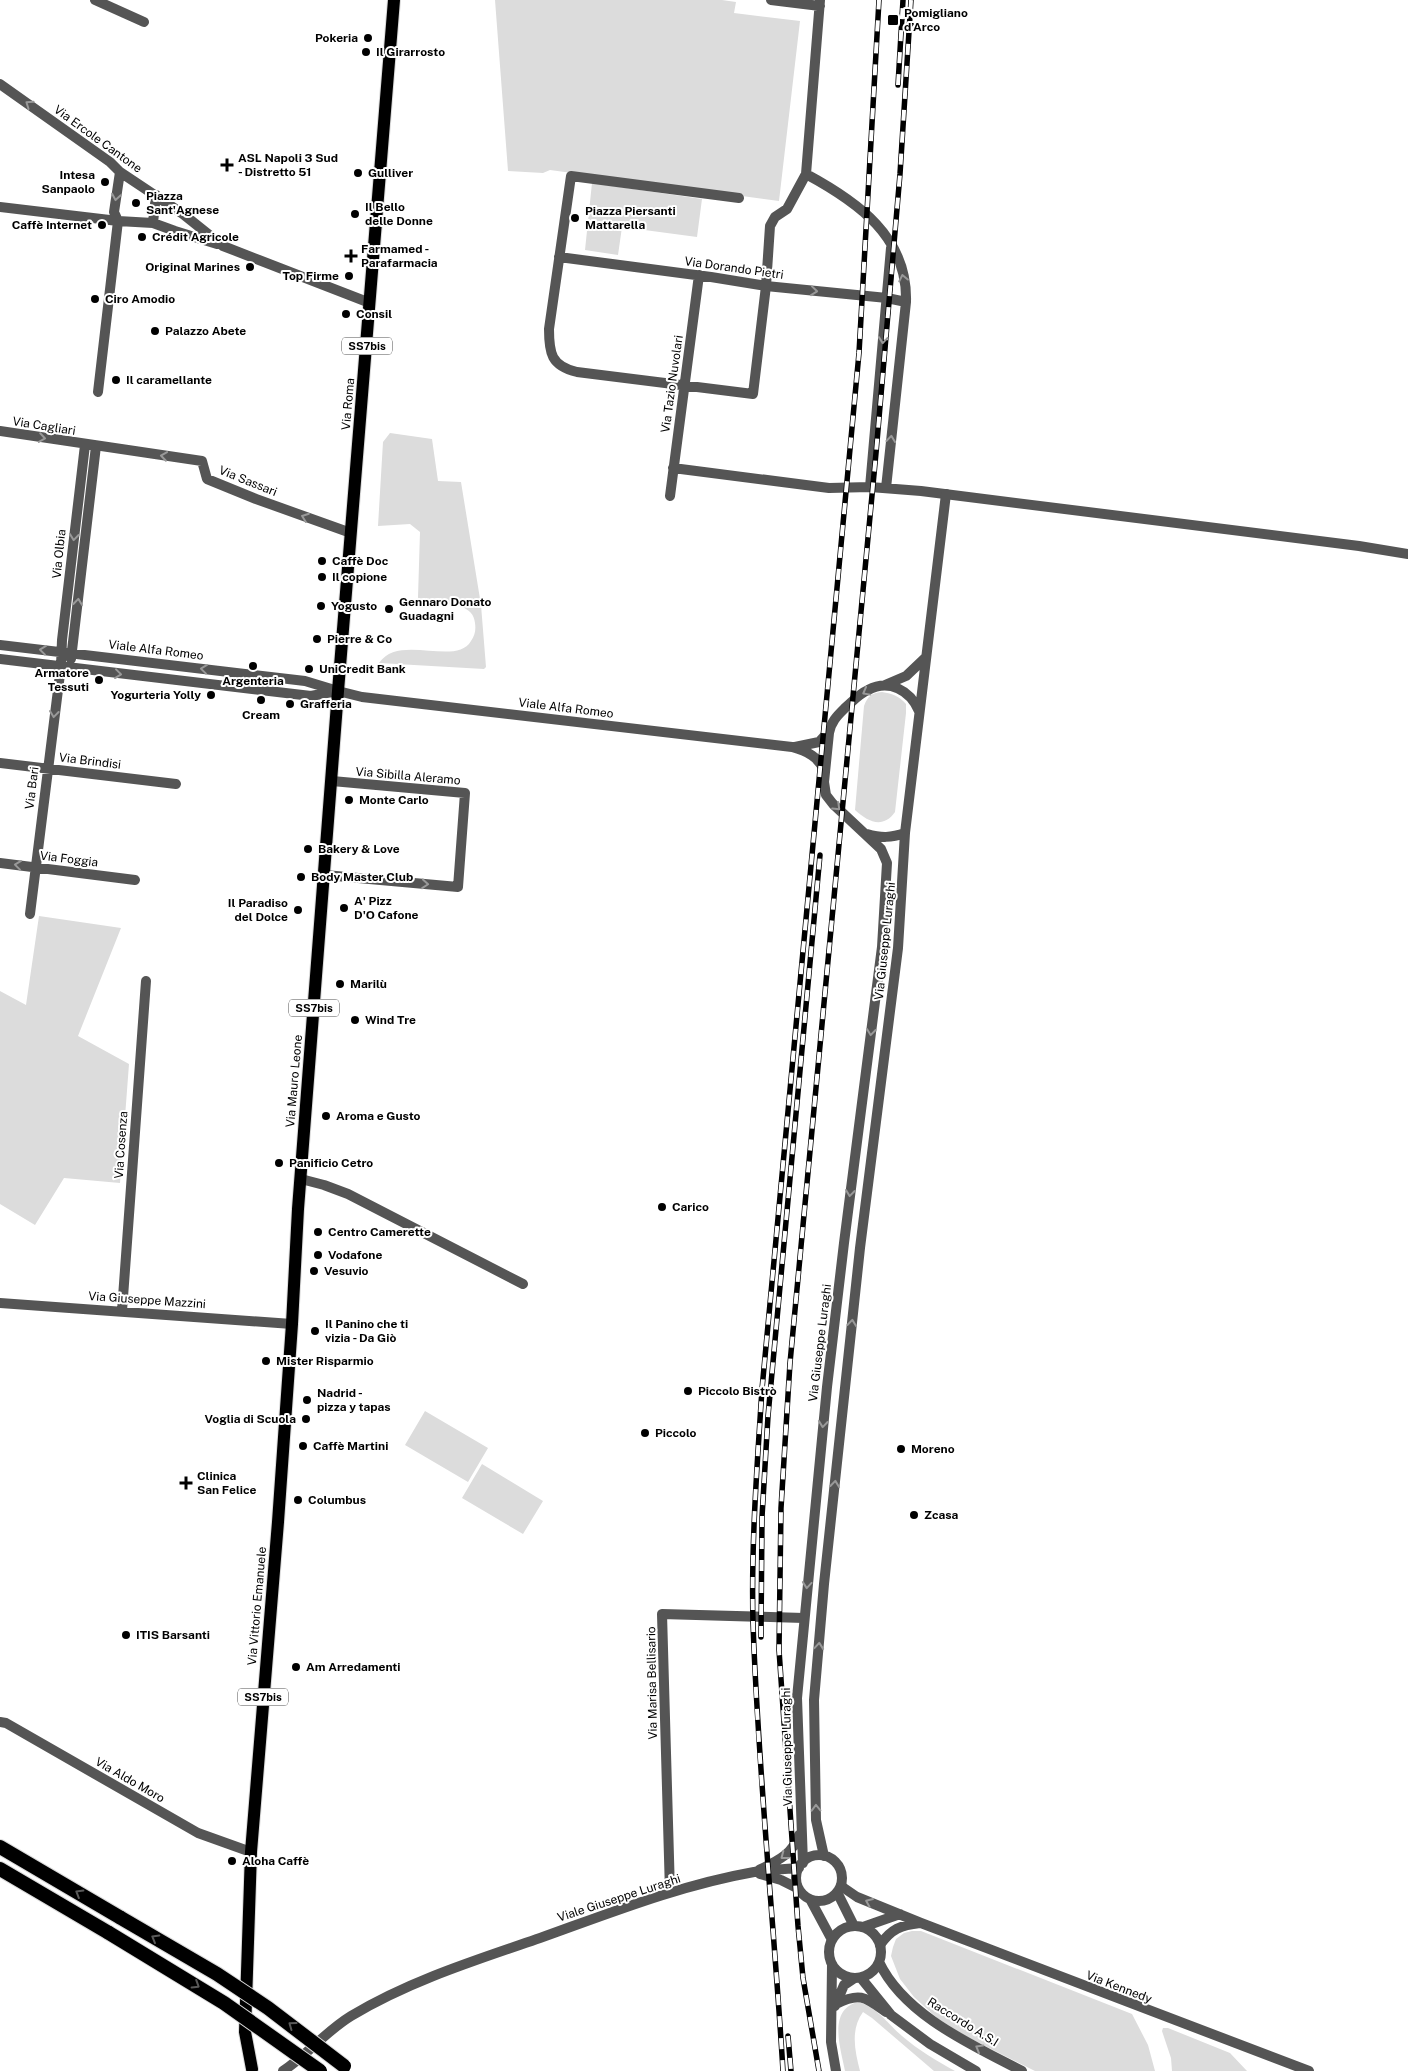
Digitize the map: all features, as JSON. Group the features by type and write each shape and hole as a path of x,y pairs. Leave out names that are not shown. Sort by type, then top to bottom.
{"highway":[{"path":"0,1847 217,1974 268,2008 347,2068"},
{"path":"0,1869 224,2002 320,2071"}],"main road":[{"name":"Via Roma","path":"338,691 394,0"},
{"name":"Via Mauro Leone","path":"292,1324 301,1179 338,691"},
{"name":"Via Vittorio Emanuele","path":"254,2070 245,2032 250,1852 292,1324"}],"street":[{"path":"95,0 144,22"},
{"path":"739,198 571,176 549,329 551,354 558,365 577,372 753,394 766,286 770,226 775,217 787,209 806,174 820,3 771,0"},
{"name":"Via Ercole Cantone","path":"0,84 110,162 120,172 156,195 223,246 370,303"},
{"path":"98,392 118,221 114,212 120,172"},
{"path":"806,174 834,189 884,231 903,274 906,302 886,488"},
{"path":"153,223 156,195"},
{"path":"0,207 118,221 153,223 175,232 223,246"},
{"path":"870,486 891,248 889,240"},
{"name":"Via Dorando Pietri","path":"559,257 699,275 766,286 887,298 906,302"},
{"name":"Via Tazio Nuvolari","path":"670,496 699,275"},
{"name":"Via Cagliari","path":"0,431 85,445"},
{"name":"Via Sassari","path":"85,445 202,461 207,479 256,499 351,533"},
{"name":"Via Olbia","path":"66,667 85,445"},
{"name":"Via Olbia","path":"67,653 96,446"},
{"path":"674,468 829,488 870,486 946,494 1408,554"},
{"name":"Via Giuseppe Luraghi","path":"824,1856 816,1820 815,1690 845,1382 898,948 905,834 946,494"},
{"name":"Viale Alfa Romeo","path":"0,644 312,682 338,691 362,696 792,747"},
{"name":"Via Giuseppe Luraghi","path":"801,1866 802,1829 797,1698 827,1387 882,947 887,863 881,849 829,800 824,788 829,731 833,720 858,696 867,690 906,676 926,657"},
{"name":"Viale Alfa Romeo","path":"0,659 311,696 338,691"},
{"name":"Via Bari","path":"30,914 48,769 66,667"},
{"path":"885,685 901,689 913,698 919,712"},
{"path":"792,747 819,742 829,731"},
{"path":"792,747 815,757 825,772"},
{"name":"Via Brindisi","path":"0,762 176,784"},
{"name":"Via Sibilla Aleramo","path":"324,875 458,887 459,877 465,793 332,781"},
{"path":"866,834 887,837 905,834"},
{"name":"Via Foggia","path":"0,863 135,880"},
{"name":"Via Cosenza","path":"122,1311 146,981"},
{"path":"301,1179 348,1194 522,1284"},
{"name":"Via Giuseppe Mazzini","path":"0,1302 292,1324"},
{"name":"Via Marisa Bellisario","path":"670,1892 662,1614 804,1618"},
{"name":"Via Aldo Moro","path":"0,1722 198,1833 250,1852"},
{"name":"Viale Giuseppe Luraghi","path":"754,1872 779,1860 789,1852 796,1845 802,1829"},
{"path":"799,1889 797,1875 801,1866 810,1858 824,1856 837,1864 842,1878 839,1889 825,1900 810,1899"},
{"name":"Viale Giuseppe Luraghi","path":"283,2071 335,2027 388,1996 495,1954 670,1892 754,1872 801,1866"},
{"path":"754,1872 780,1880 799,1889 810,1899 832,1940"},
{"path":"831,2022 844,1985 857,1978 869,1975 879,1962 880,1945 876,1937 859,1927 839,1889"},
{"name":"Via Kennedy","path":"839,1889 1150,2012 1309,2071"},
{"path":"891,2015 857,1978 837,1972 829,1957 832,1940 845,1928 859,1927 900,1914"},
{"path":"880,1945 887,1935 899,1926 921,1923"},
{"name":"Raccordo A.S.I","path":"879,1962 899,1992 932,2020 1022,2071"},
{"path":"832,1965 831,2042 836,2071"},
{"path":"836,2004 849,1998 860,1996 868,1999 930,2044 976,2071"}],"shaded area":[{"path":"495,0 722,0 736,2 734,13 800,21 779,201 550,170 543,173 508,171"},
{"path":"592,183 702,199 697,237 622,227 618,255 585,250"},
{"path":"390,433 432,439 438,481 461,482 481,605 486,667 484,669 379,663 388,655 400,651 453,651 464,648 471,641 475,628 473,615 461,607 444,604 419,604 420,532 410,524 378,526 383,442"},
{"path":"882,692 896,696 903,701 906,704 906,713 895,812 886,821 875,822 865,818 855,810 864,706 870,696"},
{"path":"39,916 121,928 78,1036 129,1064 120,1183 64,1178 35,1225 0,1204 0,991 26,1005"},
{"path":"425,1411 488,1448 468,1482 405,1445"},
{"path":"482,1464 543,1501 523,1534 462,1498"},
{"path":"921,1931 1132,2014 1148,2045 1155,2071 1035,2071 967,2037 937,2018 914,1997 900,1979 891,1956 893,1947 896,1939 904,1933"},
{"path":"858,2002 877,2012 914,2046 955,2071 934,2071 863,2012 856,2026 855,2033 855,2048 860,2071 845,2071 839,2042 839,2022 842,2013 848,2006"},
{"path":"1163,2028 1168,2028 1230,2053 1247,2071 1172,2071 1171,2058 1162,2031"}],"railway":[{"path":"783,2071 755,1679 753,1623 755,1506 762,1389 859,353 879,0"},
{"path":"898,85 903,0"},
{"path":"819,2071 803,1978 798,1926 779,1650 781,1508 790,1363 876,453 900,174 911,0"},
{"path":"761,1637 762,1517 768,1416 820,855"},
{"path":"788,2036 791,2071"}],"place":[{"name":"Pomigliano d’Arco","path":"893,20"},
{"name":"Pokeria","path":"368,38"},
{"name":"Il Girarrosto","path":"366,52"},
{"name":"ASL Napoli 3 Sud - Distretto 51","path":"227,165"},
{"name":"Gulliver","path":"358,173"},
{"name":"Intesa Sanpaolo","path":"105,182"},
{"name":"Piazza Sant'Agnese","path":"136,203"},
{"name":"Il Bello delle Donne","path":"355,214"},
{"name":"Piazza Piersanti Mattarella","path":"575,218"},
{"name":"Caffè Internet","path":"102,225"},
{"name":"Crédit Agricole","path":"142,237"},
{"name":"Farmamed - Parafarmacia","path":"351,256"},
{"name":"Original Marines","path":"250,267"},
{"name":"Top Firme","path":"349,276"},
{"name":"Ciro Amodio","path":"95,299"},
{"name":"Consil","path":"346,314"},
{"name":"Palazzo Abete","path":"155,331"},
{"name":"Il caramellante","path":"116,380"},
{"name":"Caffè Doc","path":"322,561"},
{"name":"Il copione","path":"322,577"},
{"name":"Yogusto","path":"321,606"},
{"name":"Gennaro Donato Guadagni","path":"389,609"},
{"name":"Pierre & Co","path":"317,639"},
{"name":"Argenteria","path":"253,666"},
{"name":"UniCredit Bank","path":"309,669"},
{"name":"Armatore Tessuti","path":"99,680"},
{"name":"Yogurteria Yolly","path":"211,695"},
{"name":"Cream","path":"261,700"},
{"name":"Grafferia","path":"290,704"},
{"name":"Monte Carlo","path":"349,800"},
{"name":"Bakery & Love","path":"308,849"},
{"name":"Body Master Club","path":"301,877"},
{"name":"A' Pizz D'O Cafone","path":"344,908"},
{"name":"Il Paradiso del Dolce","path":"298,910"},
{"name":"Marilù","path":"340,984"},
{"name":"Wind Tre","path":"355,1020"},
{"name":"Aroma e Gusto","path":"326,1116"},
{"name":"Panificio Cetro","path":"279,1163"},
{"name":"Carico","path":"662,1207"},
{"name":"Centro Camerette","path":"318,1232"},
{"name":"Vodafone","path":"318,1255"},
{"name":"Vesuvio","path":"314,1271"},
{"name":"Il Panino che ti vizia - Da Giò","path":"315,1331"},
{"name":"Mister Risparmio","path":"266,1361"},
{"name":"Piccolo Bistrò","path":"688,1391"},
{"name":"Nadrid - pizza y tapas","path":"307,1400"},
{"name":"Voglia di Scuola","path":"306,1419"},
{"name":"Piccolo","path":"645,1433"},
{"name":"Caffè Martini","path":"303,1446"},
{"name":"Moreno","path":"901,1449"},
{"name":"Clinica San Felice","path":"186,1483"},
{"name":"Columbus","path":"298,1500"},
{"name":"Zcasa","path":"914,1515"},
{"name":"ITIS Barsanti","path":"126,1635"},
{"name":"Am Arredamenti","path":"296,1667"},
{"name":"Aloha Caffè","path":"232,1861"}]}
